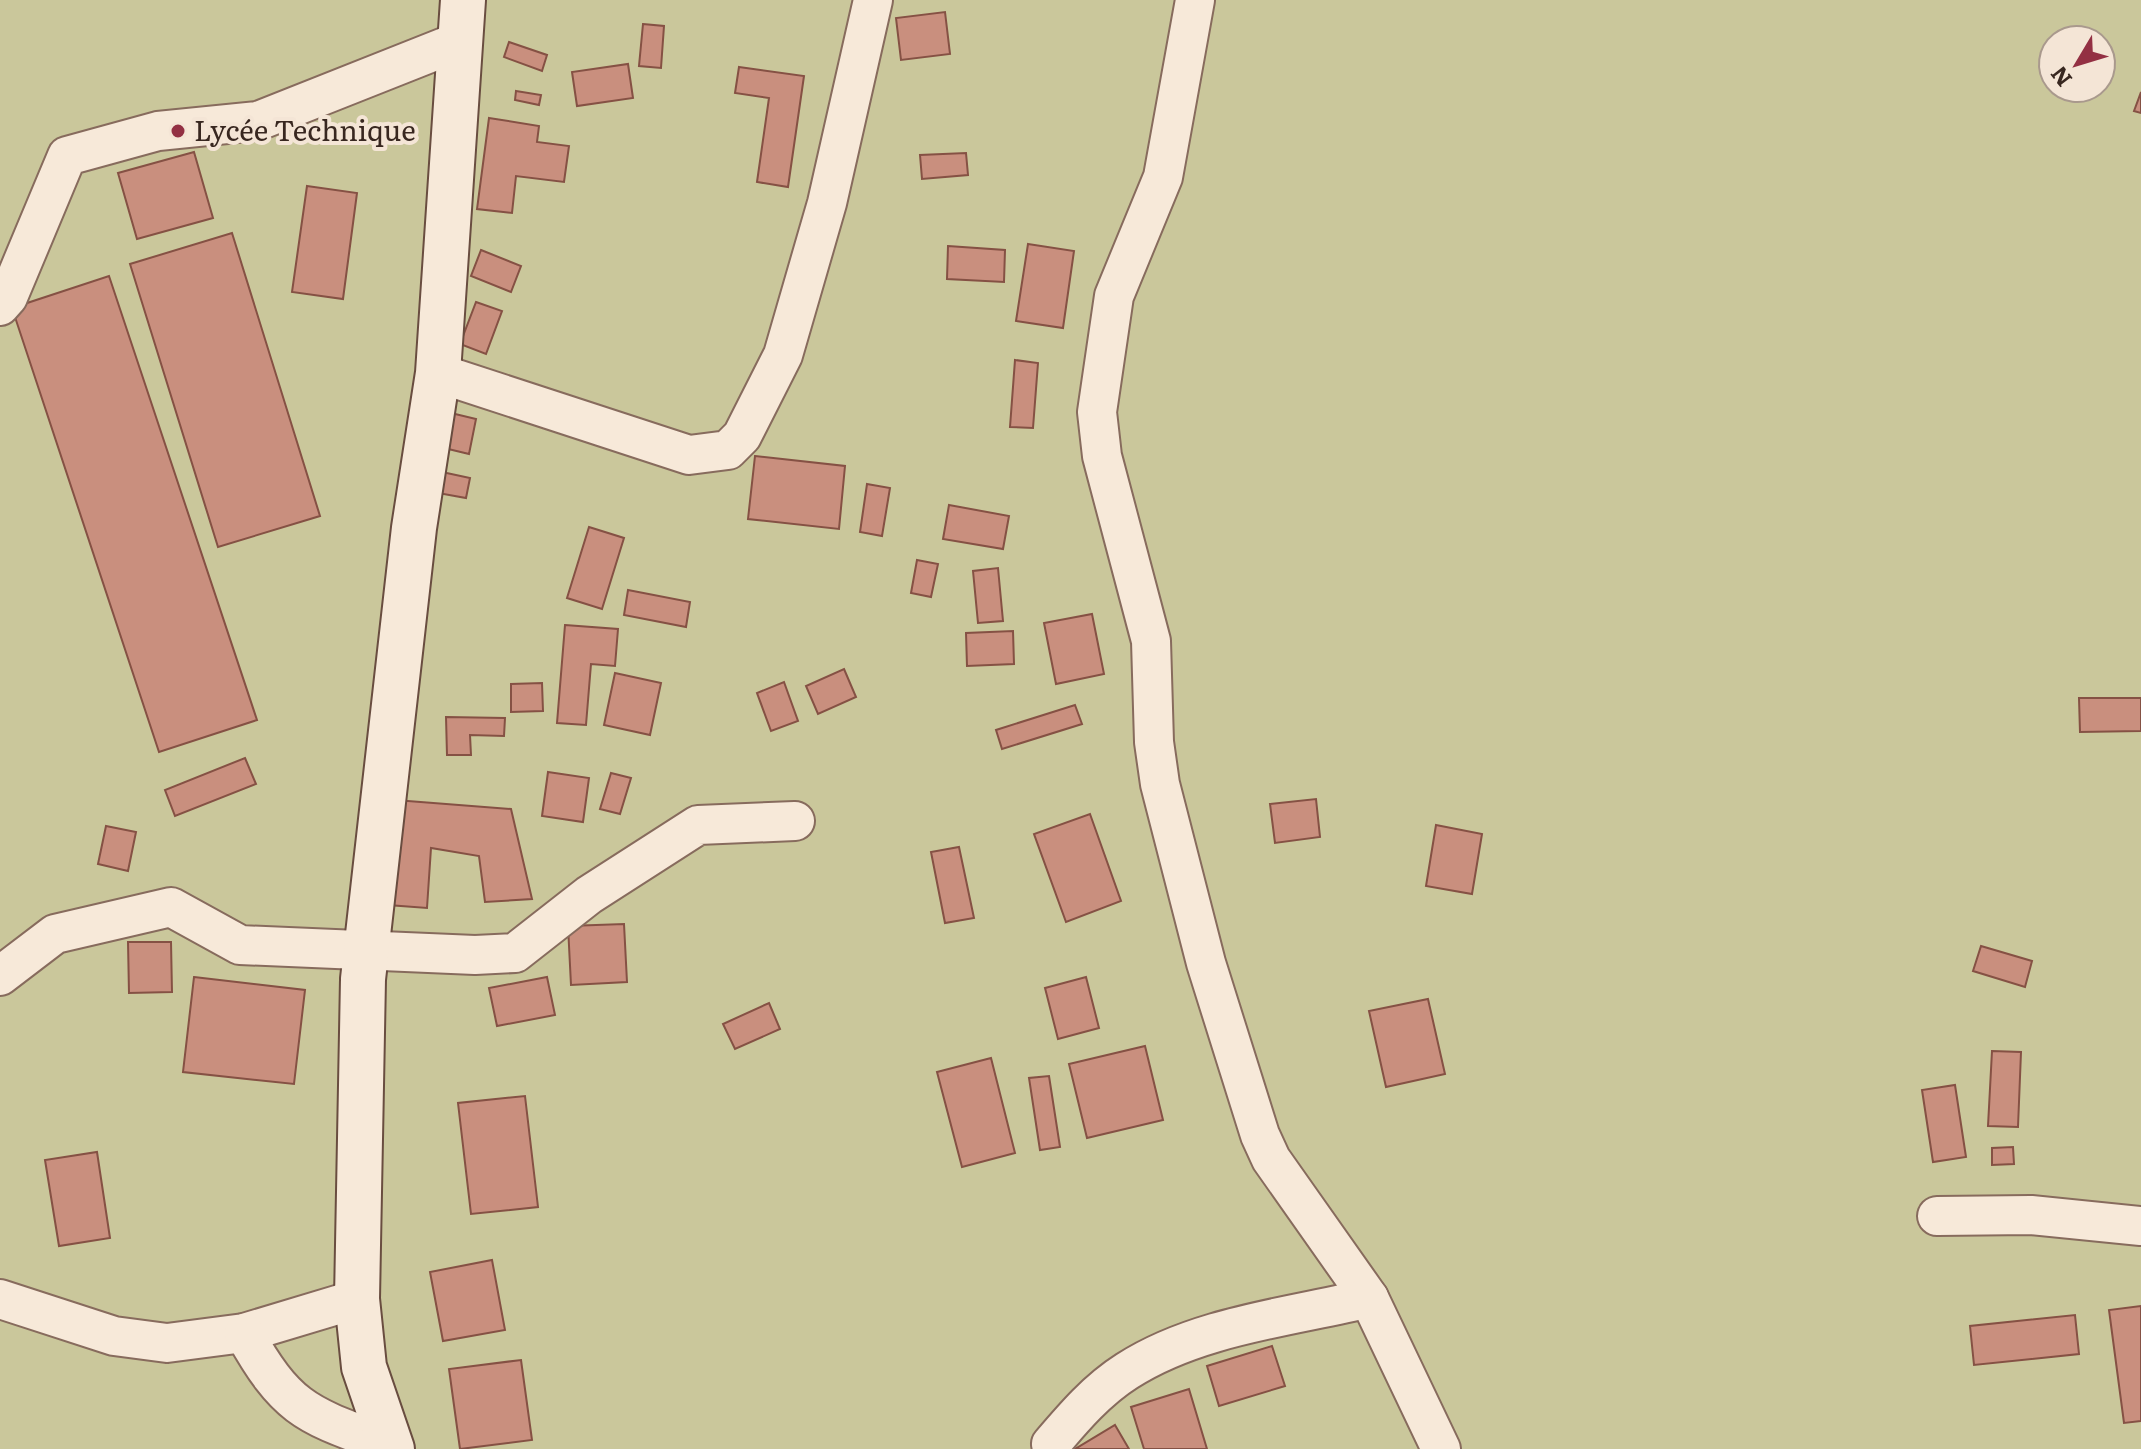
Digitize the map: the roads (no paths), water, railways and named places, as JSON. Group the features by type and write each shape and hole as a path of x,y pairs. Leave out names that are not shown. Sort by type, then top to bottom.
{"street":[{"path":"438,373 689,455 728,450 742,436 783,355 827,203 873,0"},
{"path":"1195,0 1163,177 1114,296 1097,412 1102,456 1151,641 1154,742 1160,784 1206,963 1260,1135 1271,1159 1369,1298 1441,1449"},
{"path":"391,1447 364,1367 357,1299 367,948 414,528 438,373 462,21"},
{"path":"0,306 8,297 67,156 158,131 258,121 462,21"},
{"path":"0,976 55,934 171,907 240,945 367,948 475,955 515,953 589,895 698,825 795,821"},
{"path":"1937,1216 2031,1215 2141,1226"},
{"path":"1052,1449 1051,1444 1079,1411 1106,1386 1161,1353 1196,1339 1369,1298"},
{"path":"0,1299 114,1336 167,1343 244,1333 357,1299"},
{"path":"244,1333 268,1376 289,1398 316,1418 391,1447"}],"place":[{"name":"Lycée Technique","path":"178,131"}]}
